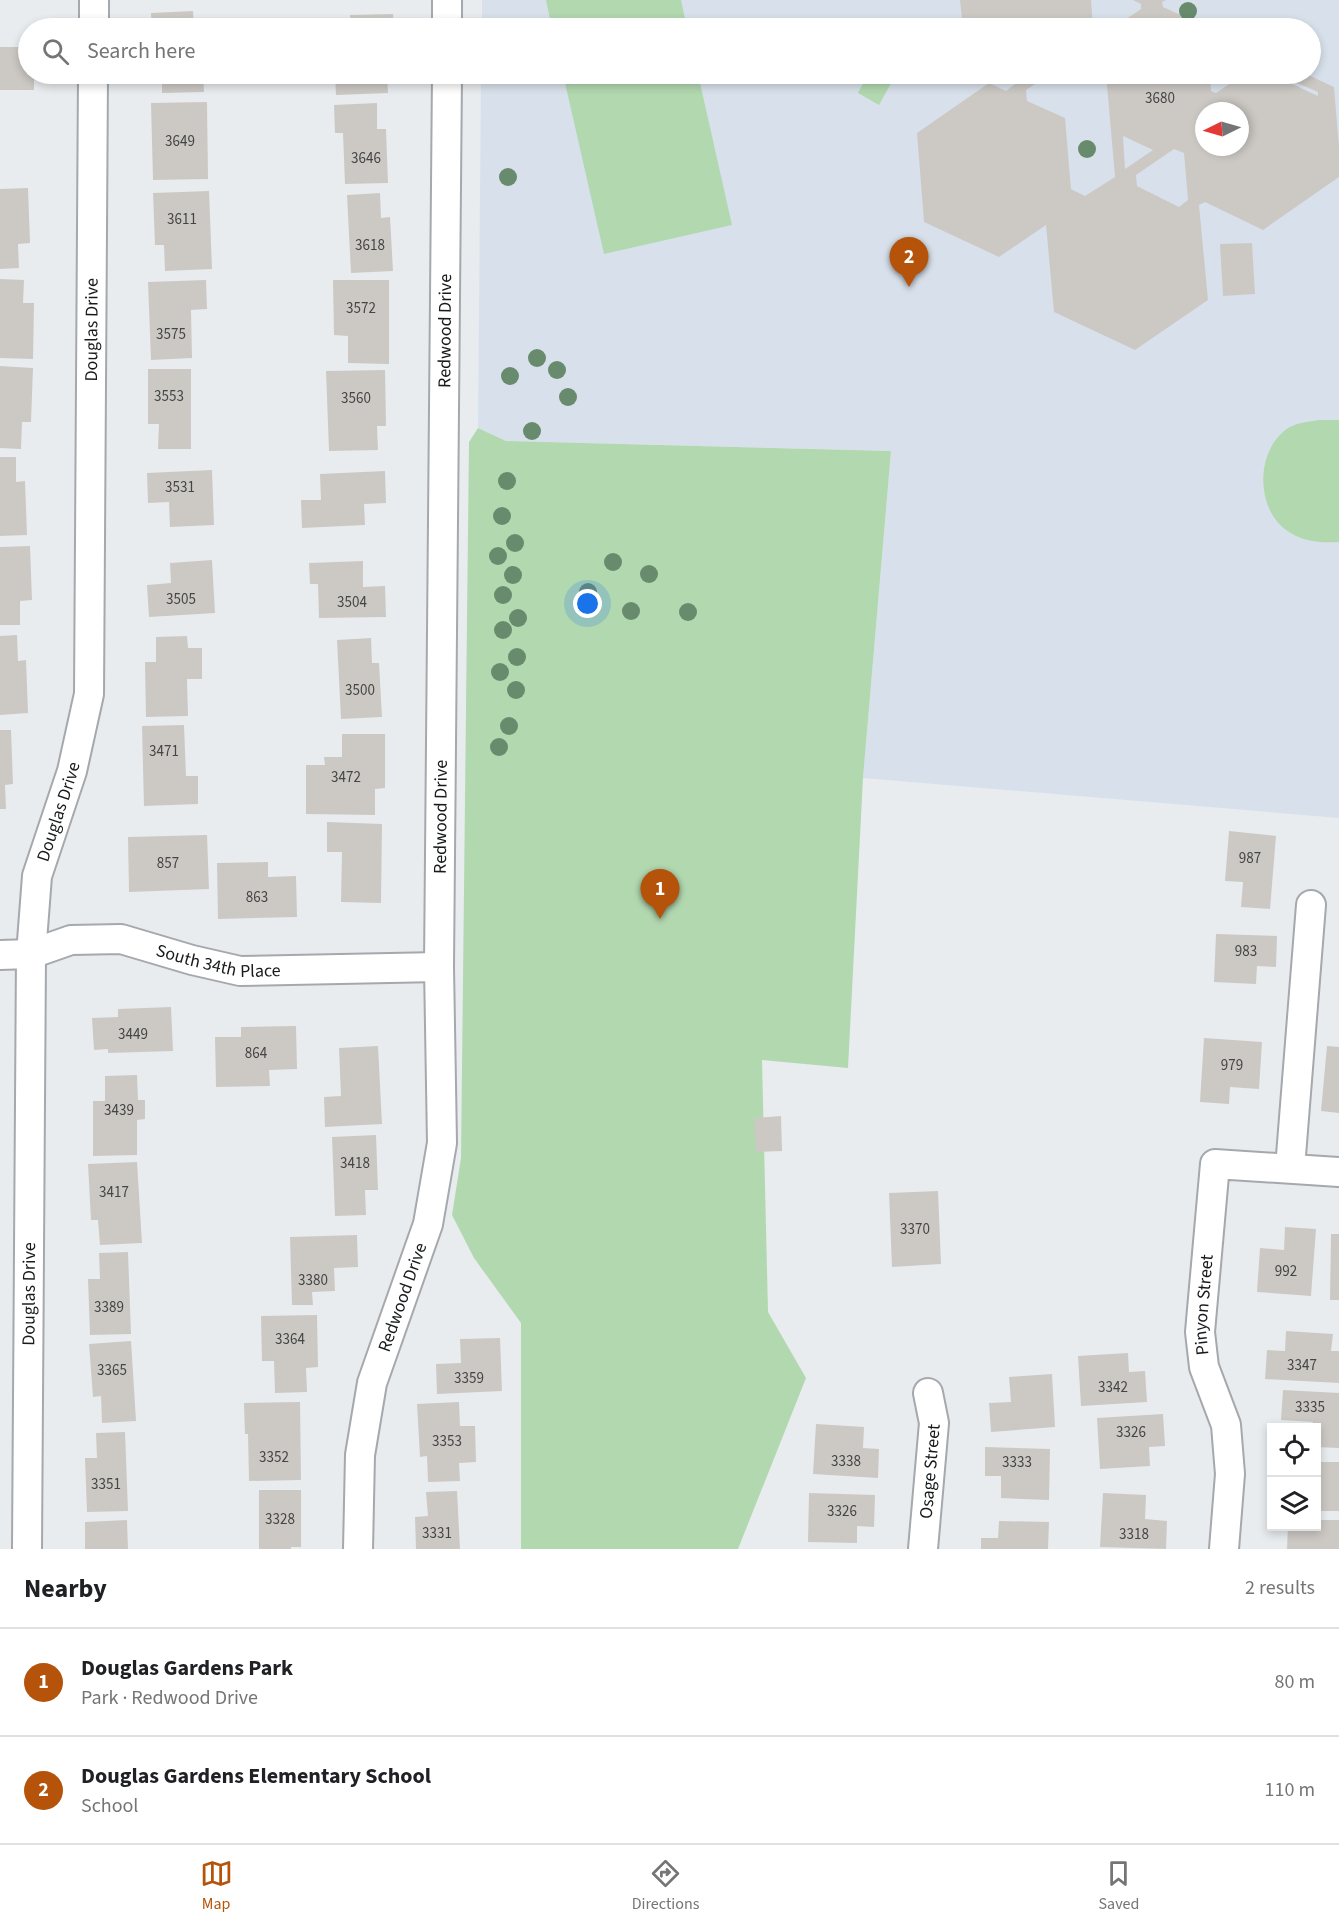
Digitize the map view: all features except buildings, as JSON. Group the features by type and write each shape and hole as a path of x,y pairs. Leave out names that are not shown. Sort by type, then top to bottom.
{"street":[{"path":"94,0 94,18"},
{"path":"447,0 447,18"},
{"name":"Douglas Drive","path":"27,1549 31,954 37,876 72,771 89,694 93,84"},
{"name":"Redwood Drive","path":"358,1549 360,1455 372,1383 428,1224 442,1143 439,967 447,84"},
{"path":"1311,904 1290,1168 1339,1172"},
{"name":"South 34th Place","path":"0,955 31,954 71,940 121,939 192,960 240,971 439,967"},
{"name":"Pinyon Street","path":"1224,1549 1230,1474 1226,1425 1204,1367 1200,1332 1215,1164 1290,1168"},
{"name":"Osage Street","path":"923,1549 934,1423 928,1393"}],"shaded area":[{"path":"482,0 1339,0 1339,818 863,778 891,451 506,441 478,428 481,84 1321,84 1321,18 482,18"}],"green space":[{"path":"546,0 681,0 685,18 550,18"},
{"path":"565,84 700,84 732,225 604,254"},
{"path":"863,84 891,84 879,105 858,93"},
{"path":"1319,420 1339,420 1339,542 1311,541 1292,534 1276,520 1265,495 1264,467 1275,441 1292,426"},
{"path":"478,428 506,441 891,451 863,778 848,1068 762,1060 768,1312 806,1378 738,1549 521,1549 521,1323 474,1258 452,1215 461,1158 469,442"}],"place":[{"name":"Douglas Gardens Elementary School","path":"909,287"},
{"name":"Douglas Gardens Park","path":"660,919"}]}
